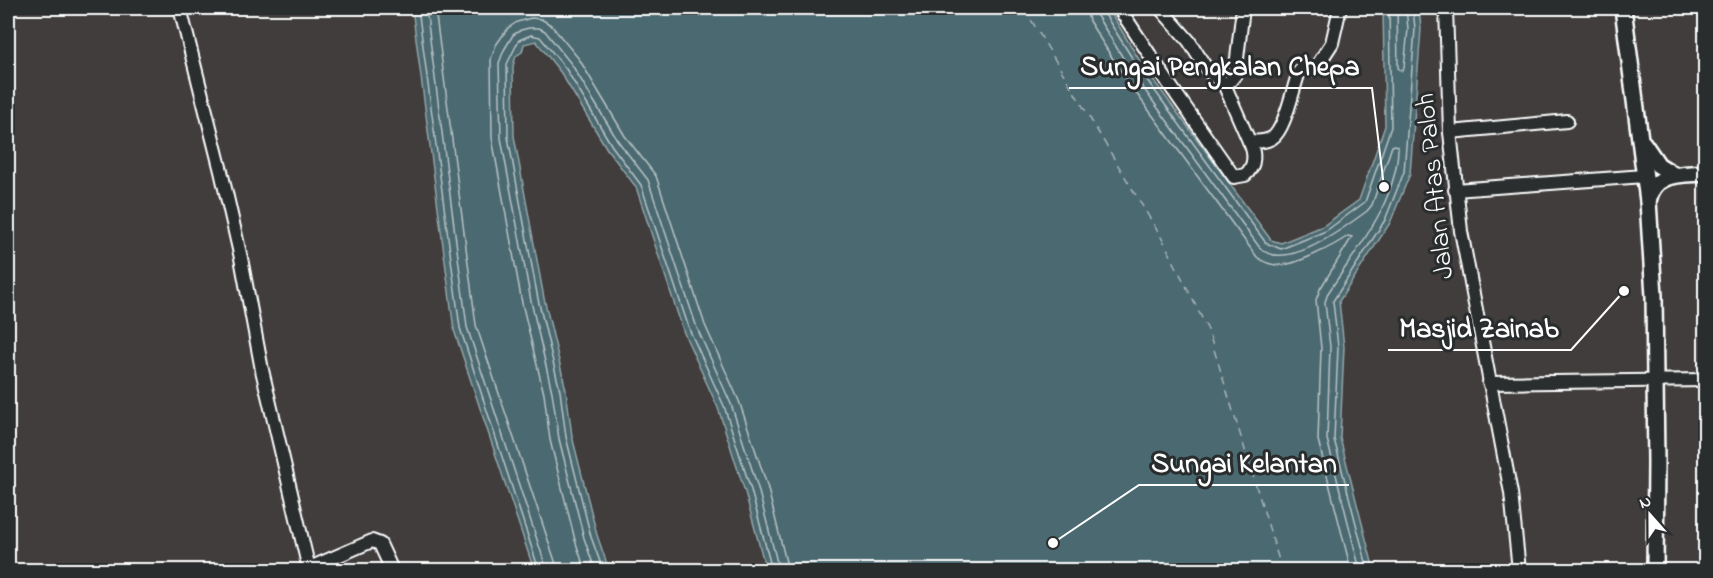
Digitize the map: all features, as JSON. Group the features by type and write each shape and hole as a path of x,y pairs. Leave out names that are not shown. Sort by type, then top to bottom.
{"main road":[{"path":"1623,8 1648,201 1654,296 1655,570"},
{"path":"1641,138 1653,161 1674,175"},
{"path":"1648,201 1653,187 1659,181 1674,175 1706,173"}],"street":[{"path":"180,8 234,225 262,370 307,570 372,542 380,544 392,570"},
{"path":"1119,8 1168,84 1234,177 1245,175 1253,165 1253,148 1224,84 1208,71 1189,41 1160,8"},
{"path":"1224,84 1235,75 1243,8"},
{"path":"1249,141 1270,140 1275,136 1282,125 1299,72 1304,68 1315,69 1332,43 1340,8"},
{"name":"Jalan Atas Paloh","path":"1446,8 1450,132 1455,190 1511,494 1519,570"},
{"path":"1450,132 1567,121"},
{"path":"1455,190 1644,176"},
{"path":"1489,383 1706,381"}],"water":[{"path":"412,8 1108,8 1143,66 1271,240 1281,243 1323,226 1359,200 1385,126 1383,8 1419,8 1421,29 1410,174 1390,223 1339,301 1344,347 1340,438 1374,570 766,570 745,492 718,408 684,333 636,187 607,149 561,73 536,41 524,44 513,66 514,136 544,298 566,390 572,436 597,535 609,570 534,570 454,330"}],"ferry route":[{"path":"1024,8 1164,242 1208,330 1282,570"}],"place":[{"name":"Sungai Pengkalan Chepa","path":"1384,187"},
{"name":"Masjid Zainab","path":"1624,291"},
{"name":"Sungai Kelantan","path":"1053,543"}]}
